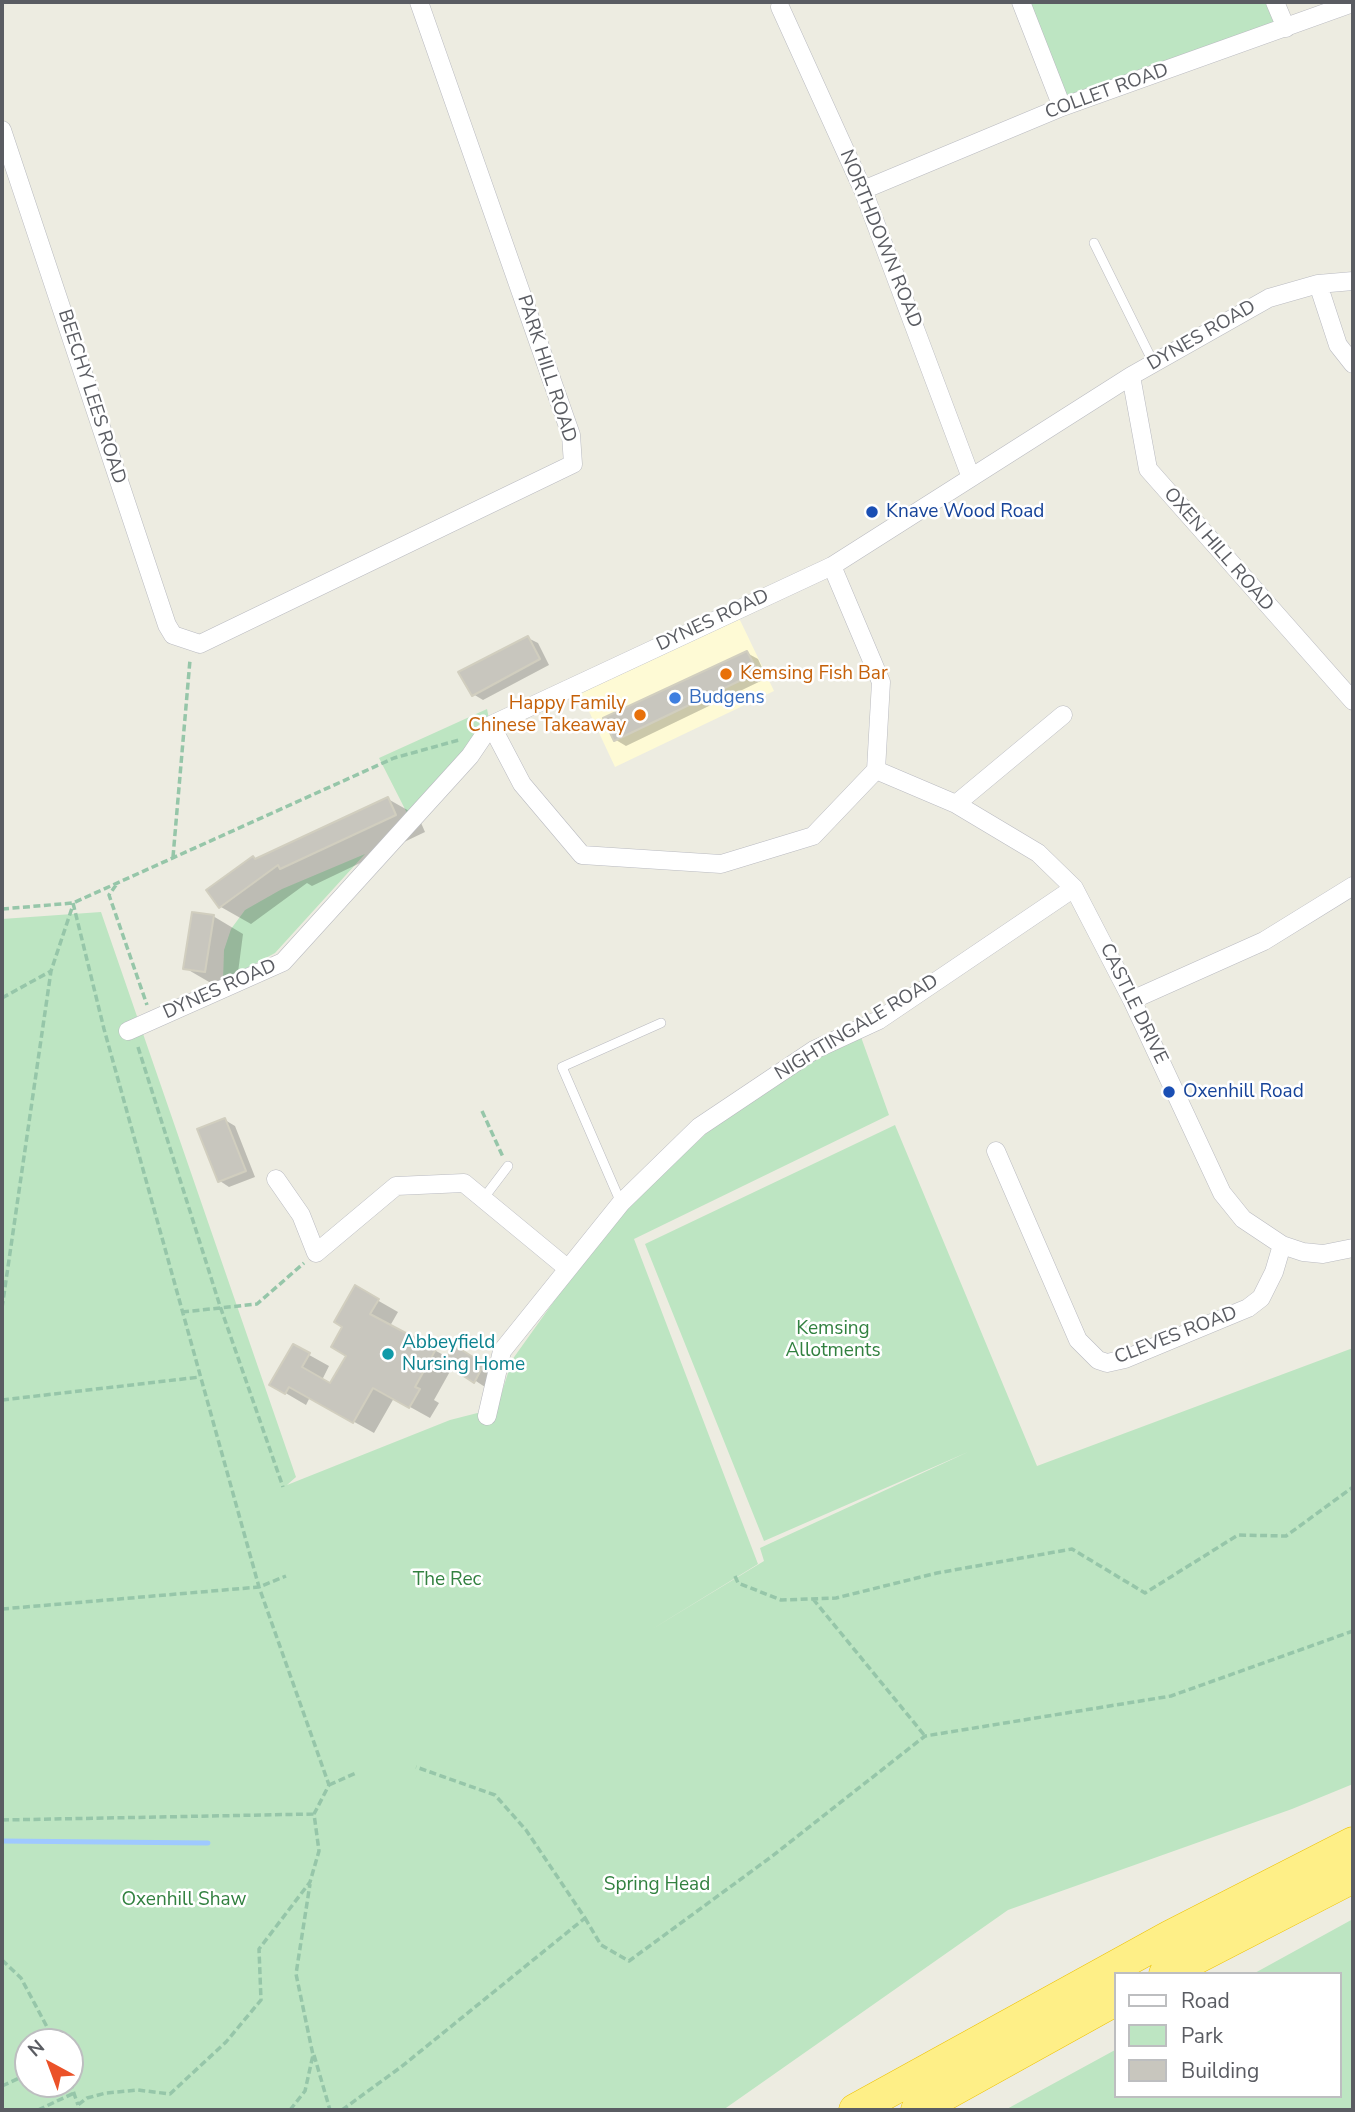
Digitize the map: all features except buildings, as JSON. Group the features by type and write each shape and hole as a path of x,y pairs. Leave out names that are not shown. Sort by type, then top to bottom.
{"highway":[{"path":"855,2110 1169,1937 1353,1843"},
{"path":"1168,1972 1353,1877"},
{"path":"917,2110 1114,2001"}],"street":[{"name":"PARK HILL ROAD","path":"196,644 573,464 571,435 419,2"},
{"path":"1021,2 1062,107"},
{"path":"1275,2 1286,28"},
{"name":"COLLET ROAD","path":"863,190 1062,107 1353,3"},
{"name":"NORTHDOWN ROAD","path":"780,7 863,190 970,475"},
{"name":"BEECHY LEES ROAD","path":"2,130 167,625 173,635 196,644"},
{"name":"DYNES ROAD","path":"130,1030 283,962 470,756 491,725 832,566 970,475 1131,376 1269,298 1318,284 1353,281"},
{"path":"1318,284 1338,345 1353,364"},
{"name":"OXEN HILL ROAD","path":"1131,376 1148,470 1353,701"},
{"path":"491,725 522,784 582,855 721,864 813,836 876,770 881,681 832,566"},
{"path":"956,804 1063,715"},
{"name":"CASTLE DRIVE","path":"876,770 956,804 1038,853 1074,888 1132,1000 1222,1193 1243,1219 1282,1245 1323,1254 1353,1248"},
{"path":"1132,1000 1264,942 1353,886"},
{"name":"NIGHTINGALE ROAD","path":"486,1416 502,1351 621,1203 699,1127 814,1050 879,1020 1074,888"},
{"name":"CLEVES ROAD","path":"996,1151 1078,1340 1098,1360 1107,1363 1125,1359 1248,1308 1261,1298 1274,1272 1282,1245"},
{"path":"276,1179 301,1215 316,1253 396,1186 464,1183 566,1269"}],"lane":[{"path":"1094,243 1154,365"},
{"path":"621,1203 562,1067 661,1023"},
{"path":"483,1199 508,1166"}],"path":[{"path":"173,857 196,644"},
{"path":"2,909 73,903 394,758 449,745 491,725"},
{"path":"118,883 109,895 152,1021"},
{"path":"2,1308 51,971 73,903"},
{"path":"73,903 182,1312 259,1587 329,1785"},
{"path":"2,998 51,971"},
{"path":"130,1030 220,1306 283,1487"},
{"path":"482,1111 508,1166"},
{"path":"182,1312 257,1304 316,1253"},
{"path":"2,1400 200,1377"},
{"path":"735,1576 738,1583 781,1600 836,1598 937,1573 1072,1549 1145,1592 1238,1535 1286,1536 1353,1487"},
{"path":"2,1609 259,1587 286,1576"},
{"path":"813,1599 925,1736"},
{"path":"416,1767 495,1795 527,1830 601,1945 629,1961 771,1857 925,1736 1171,1696 1353,1631"},
{"path":"330,2110 313,2055 296,1974 310,1882 318,1851 314,1814 329,1785 356,1773"},
{"path":"2,1820 314,1814"},
{"path":"79,2108 87,2098 106,2093 138,2090 170,2094 195,2073 226,2042 261,2000 259,1949 310,1882"},
{"path":"342,2110 401,2067 585,1918"},
{"path":"2,1960 21,1978 48,2028"},
{"path":"289,2110 305,2091 313,2055"},
{"path":"38,2110 63,2098"}],"shaded area":[{"path":"738,616 774,691 615,767 579,690"}],"green space":[{"path":"1027,2 1266,2 1275,25 1064,98"},
{"path":"487,709 489,719 467,750 408,815 379,758"},
{"path":"365,854 275,953 223,981 224,950 231,929 245,910 282,889"},
{"path":"101,912 296,1477 287,1485 450,1420 497,1408 512,1360 572,1276 633,1201 711,1129 819,1056 861,1037 889,1115 634,1239 758,1564 649,1631 764,1561 760,1548 968,1452 764,1541 645,1244 895,1125 1037,1466 1353,1348 1353,1784 1292,1809 1008,1910 723,2110 2,2110 2,919"},
{"path":"1353,1919 1353,2110 1005,2110 1114,2051 1114,2098 1341,2098 1341,1972 1257,1972"}],"waterway":[{"path":"2,1841 208,1843"}],"place":[{"name":"Knave Wood Road","path":"872,512"},
{"name":"Kemsing Fish Bar","path":"726,674"},
{"name":"Budgens","path":"675,698"},
{"name":"Happy Family Chinese Takeaway","path":"640,715"},
{"name":"Oxenhill Road","path":"1169,1092"},
{"name":"Abbeyfield Nursing Home","path":"388,1354"}],"park label":[{"name":"Kemsing Allotments","path":"833,1340"},
{"name":"The Rec","path":"447,1580"},
{"name":"Spring Head","path":"657,1885"},
{"name":"Oxenhill Shaw","path":"184,1900"}]}
